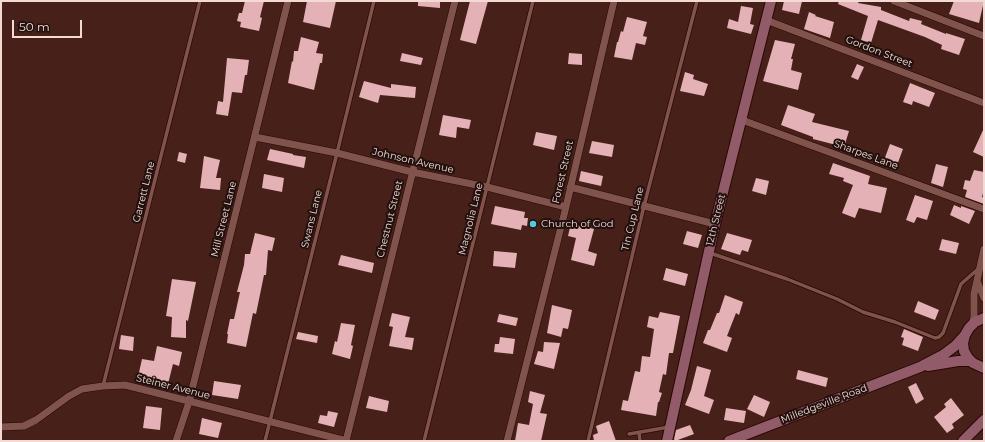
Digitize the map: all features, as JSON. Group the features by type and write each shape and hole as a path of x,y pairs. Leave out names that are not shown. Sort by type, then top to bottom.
{"street":[{"name":"Mill Street Lane","path":"176,441 189,402 288,1"},
{"name":"Chestnut Street","path":"346,441 455,1"},
{"name":"Forest Street","path":"507,441 566,207 614,1"},
{"name":"12th Street","path":"666,441 715,224 771,1"},
{"path":"894,1 984,36"},
{"name":"Gordon Street","path":"766,20 984,103"},
{"name":"Sharpes Lane","path":"742,120 984,209"},
{"name":"Johnson Avenue","path":"255,137 337,153 412,172 487,187 566,207"},
{"path":"570,187 715,224"},
{"path":"972,325 974,317 974,294 984,249"},
{"path":"977,281 984,298"},
{"path":"972,325 984,318"},
{"name":"Milledgeville Road","path":"729,441 920,367 943,355 955,346 972,325"},
{"path":"965,335 963,343 964,350 971,361 983,369"},
{"name":"Milledgeville Road","path":"920,367 958,361 971,361"},
{"name":"Steiner Avenue","path":"1,427 24,426 36,420 69,396 82,389 125,385 346,441"},
{"path":"963,441 984,420"}],"lane":[{"name":"Garrett Lane","path":"103,386 200,1"},
{"name":"Swans Lane","path":"264,441 270,422 374,1"},
{"name":"Magnolia Lane","path":"424,441 533,1"},
{"name":"Tin Cup Lane","path":"588,441 644,206 697,1"},
{"path":"709,252 787,279 837,299 863,312 895,322 935,338 939,337 943,333 961,284 979,268"},
{"path":"629,434 669,427"},
{"path":"639,432 640,441"}],"building":[{"path":"245,1 264,1 260,17 262,18 259,31 240,27 241,22 237,21 239,13 242,13"},
{"path":"307,1 336,1 330,28 303,22"},
{"path":"418,1 440,1 440,8 418,6"},
{"path":"470,1 488,1 476,44 460,40"},
{"path":"784,1 802,1 799,14 782,10"},
{"path":"839,1 859,1 858,3 881,7 881,10 909,21 910,18 922,21 921,24 946,34 965,39 959,55 941,49 942,45 925,37 878,20 871,43 861,40 868,16 838,4"},
{"path":"954,1 984,1 979,23 949,14"},
{"path":"741,6 753,8 750,24 754,25 751,34 727,28 729,19 738,22"},
{"path":"809,12 816,15 815,16 834,22 830,38 804,29"},
{"path":"627,17 647,22 643,36 647,37 645,45 636,43 632,60 614,57 617,42 621,31 623,32"},
{"path":"301,37 319,42 316,53 323,54 322,63 320,63 314,90 288,83 294,51 298,51"},
{"path":"775,40 795,44 791,59 793,59 791,70 802,73 798,90 763,81"},
{"path":"402,53 423,58 421,65 400,61"},
{"path":"569,53 582,54 582,65 568,64"},
{"path":"227,58 249,60 242,93 232,92 228,116 216,114 218,101 223,102"},
{"path":"857,64 864,67 858,80 851,77"},
{"path":"685,72 694,75 693,79 708,84 704,96 680,91"},
{"path":"364,81 391,88 391,84 416,87 415,98 380,95 378,103 359,97"},
{"path":"910,83 935,93 929,107 913,101 912,105 903,102"},
{"path":"788,105 815,114 812,122 849,131 844,147 813,139 813,137 781,125"},
{"path":"443,115 471,120 469,129 457,127 456,138 439,135"},
{"path":"984,128 984,157 973,152"},
{"path":"536,132 557,136 554,150 533,145"},
{"path":"592,141 614,145 612,157 589,153"},
{"path":"890,144 903,149 896,168 883,163"},
{"path":"270,149 306,157 304,168 267,160"},
{"path":"179,152 187,154 185,163 177,161"},
{"path":"204,156 220,160 216,178 221,178 220,190 200,188"},
{"path":"833,163 870,176 868,184 887,188 881,213 859,208 855,218 842,213 853,185 843,181 844,178 829,174"},
{"path":"936,164 948,167 943,187 931,183"},
{"path":"974,170 984,172 984,189 982,197 984,198 984,204 965,197 967,190 963,189 965,180 970,181"},
{"path":"581,171 603,176 601,186 579,181"},
{"path":"264,174 284,178 282,192 262,188"},
{"path":"756,178 769,181 766,195 752,191"},
{"path":"915,195 933,201 927,220 917,217 914,223 906,220"},
{"path":"954,205 975,211 969,224 950,215"},
{"path":"495,206 525,212 524,218 528,218 527,226 522,225 521,230 491,224"},
{"path":"571,223 594,229 588,251 597,254 594,266 571,260 576,238 568,236"},
{"path":"687,231 702,235 698,248 683,244"},
{"path":"255,233 275,238 272,251 268,250 266,275 264,275 256,314 253,313 246,347 227,343 227,334 230,319 234,319 240,292 237,292 244,265 245,254 250,254"},
{"path":"727,233 752,240 748,252 742,250 740,255 721,249"},
{"path":"942,239 959,243 956,254 939,250"},
{"path":"494,251 517,253 515,268 493,266"},
{"path":"341,255 374,263 372,273 338,265"},
{"path":"666,268 688,274 685,286 663,280"},
{"path":"172,279 196,282 188,321 186,320 186,338 171,337 172,317 166,316"},
{"path":"725,295 743,302 739,315 736,313 727,336 732,338 727,352 703,343 717,313 719,313"},
{"path":"918,301 939,310 935,320 914,312"},
{"path":"552,305 572,310 568,329 563,328 561,337 547,333"},
{"path":"660,312 680,316 673,353 669,353 666,375 663,374 659,392 662,393 658,402 656,416 621,410 623,400 628,401 635,371 640,372 642,356 650,357 654,329 647,327 649,316 658,318"},
{"path":"392,313 410,317 405,337 414,338 412,350 389,346 393,327 389,326"},
{"path":"499,314 518,318 516,326 497,322"},
{"path":"341,323 355,325 350,359 332,354 335,341 337,342"},
{"path":"904,329 923,337 918,351 902,345 904,338 901,337"},
{"path":"298,332 318,336 317,343 296,339"},
{"path":"121,335 134,337 133,351 119,349"},
{"path":"500,337 515,339 513,354 494,352 495,344 499,344"},
{"path":"544,342 560,343 554,369 534,364 538,351 543,352"},
{"path":"157,346 182,352 179,366 173,364 168,384 138,377 142,359 154,361"},
{"path":"697,366 711,370 704,396 714,400 709,414 685,405 691,390"},
{"path":"798,370 828,378 826,387 796,379"},
{"path":"214,381 241,385 238,399 212,395"},
{"path":"916,383 924,399 916,404 908,387"},
{"path":"530,391 545,395 540,413 547,414 541,441 515,441 518,423 529,425 533,404 528,402"},
{"path":"754,395 770,402 764,417 747,409"},
{"path":"369,396 389,401 387,412 366,408"},
{"path":"951,398 964,415 952,424 954,428 947,433 934,417 946,407 944,404"},
{"path":"146,406 162,408 160,430 143,428"},
{"path":"726,408 746,411 744,423 724,420"},
{"path":"328,411 338,413 334,427 318,423 320,415 327,416"},
{"path":"202,418 222,423 218,438 199,434"},
{"path":"609,421 616,441 594,441 593,435 598,433 596,426"},
{"path":"690,425 694,434 675,441 676,430"}],"place":[{"name":"Church of God","path":"533,224"}]}
